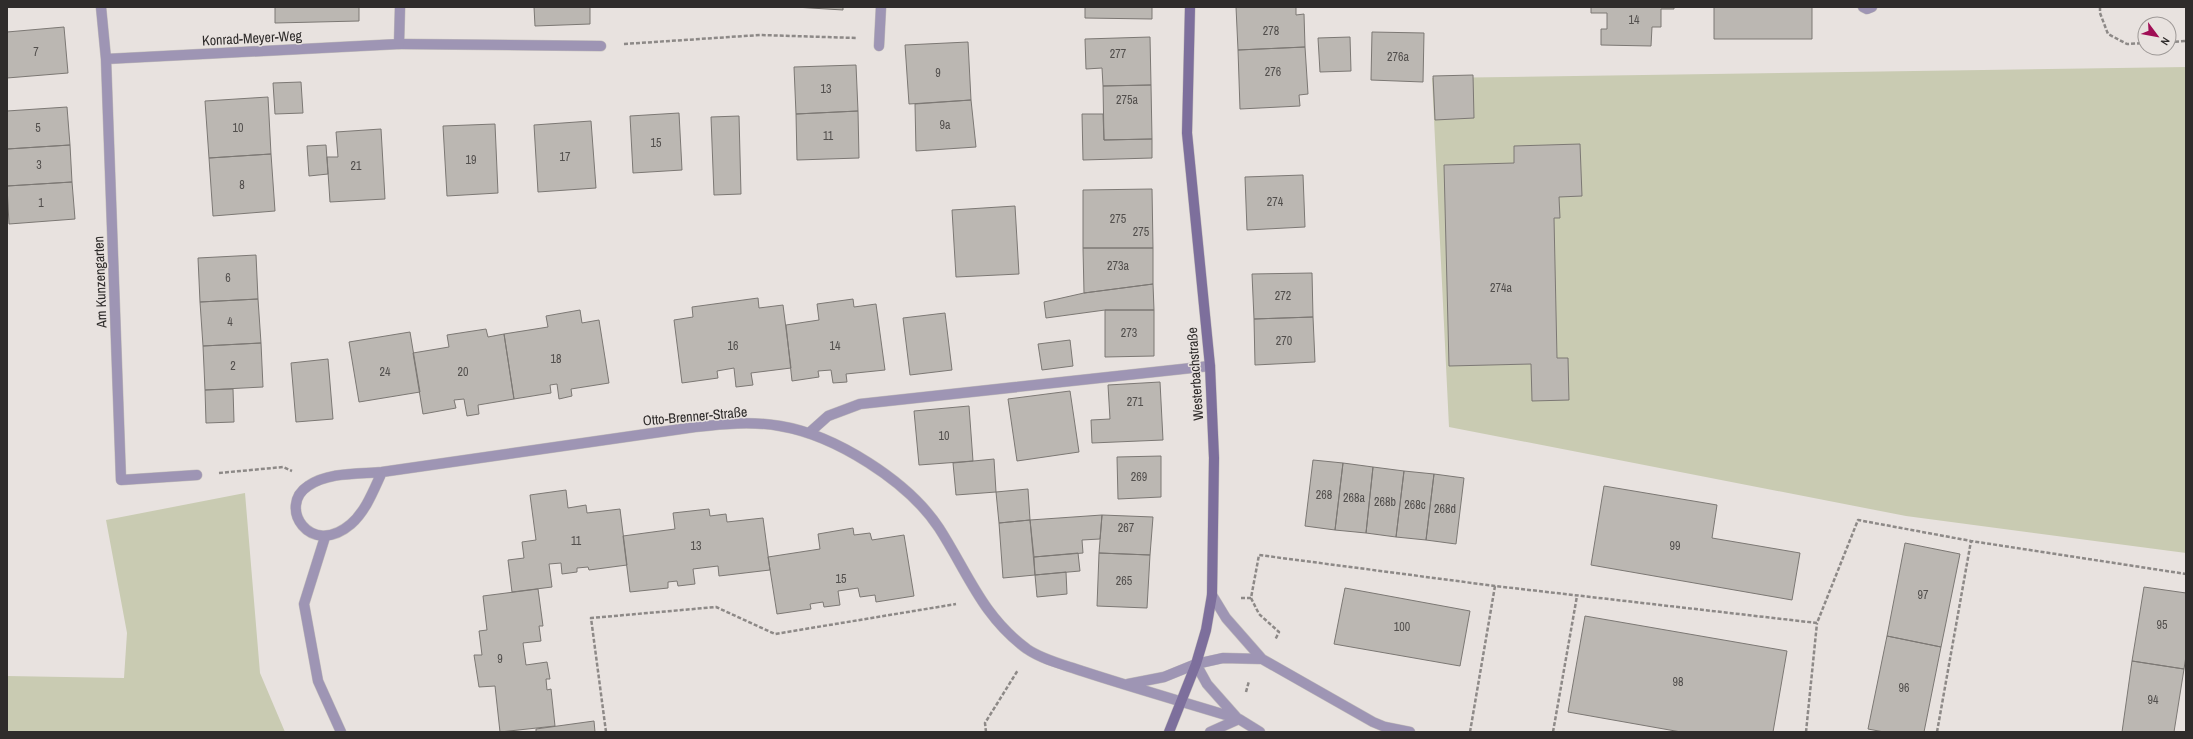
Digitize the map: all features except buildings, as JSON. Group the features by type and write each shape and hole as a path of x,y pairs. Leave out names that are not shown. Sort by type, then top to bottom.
{"main road":[{"name":"Westerbachstraße","path":"1169,732 1196,664 1206,630 1212,595 1214,458 1210,366 1187,133 1190,7"}],"street":[{"name":"Am Kunzengarten","path":"101,7 106,59 121,480 197,475"},
{"path":"399,44 400,7"},
{"path":"879,42 881,7"},
{"path":"1863,7 1867,9 1872,7"},
{"name":"Konrad-Meyer-Weg","path":"106,59 399,44 601,46"},
{"path":"809,433 828,416 860,404 1210,366"},
{"name":"Otto-Brenner-Straße","path":"325,537 312,534 302,526 296,513 297,500 306,487 317,481 332,477 382,472 694,427 738,423 780,426 809,433 833,442 864,460 892,479 918,503 939,527 980,600 1012,637 1029,651 1056,662 1239,719"},
{"path":"341,732 318,681 304,604 325,537 340,532 352,523 367,502 382,472"},
{"path":"1212,595 1226,618 1262,659 1373,722 1385,727 1410,732"},
{"name":"Otto-Brenner-Straße","path":"1126,684 1164,677 1196,664 1223,658 1262,659"},
{"path":"1196,664 1207,684 1239,719 1260,732"},
{"path":"1210,732 1239,719"}],"path":[{"path":"2100,7 2100,13 2108,34 2127,44 2137,43"},
{"path":"601,46 760,35 879,42"},
{"path":"197,475 283,467 317,481"},
{"path":"1806,732 1817,623 1858,520 1971,541 2186,574"},
{"path":"1937,732 1971,541"},
{"path":"1212,595 1251,598 1258,555 1577,596 1817,623"},
{"path":"1470,732 1495,586"},
{"path":"1552,732 1577,596"},
{"path":"606,732 591,618 716,607 775,634 980,600"},
{"path":"986,732 985,723 1029,651"}],"green space":[{"path":"2186,67 2186,553 1906,516 1449,427 1432,78"},
{"path":"245,493 260,673 285,732 7,732 7,676 124,678 127,633 106,520"}]}
